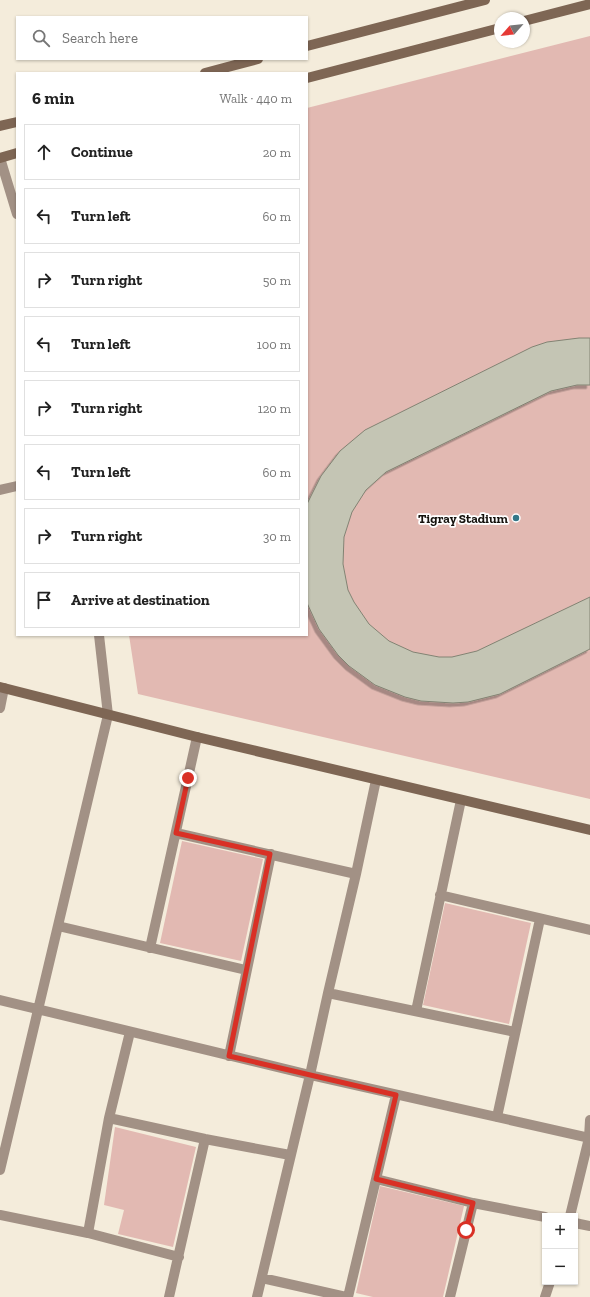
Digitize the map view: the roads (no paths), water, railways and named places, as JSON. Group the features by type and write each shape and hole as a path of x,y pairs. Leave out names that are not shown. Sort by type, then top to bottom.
{"street":[{"path":"308,46 485,0"},
{"path":"530,19 590,4"},
{"path":"308,78 494,30"},
{"path":"209,72 254,60"},
{"path":"0,126 16,122"},
{"path":"16,153 0,158 16,211"},
{"path":"0,490 16,486"},
{"path":"0,1170 108,715 99,636"},
{"path":"0,708 2,687 197,738 590,830"},
{"path":"150,948 197,738"},
{"path":"258,1297 356,874 376,780"},
{"path":"416,1011 461,800"},
{"path":"176,833 356,874"},
{"path":"229,1056 270,854"},
{"path":"440,895 590,930"},
{"path":"497,1117 540,919"},
{"path":"58,926 246,970"},
{"path":"328,993 515,1032"},
{"path":"0,1000 310,1075 589,1138"},
{"path":"88,1233 109,1118 130,1032"},
{"path":"262,1278 347,1297 396,1095"},
{"path":"109,1118 205,1139 290,1155"},
{"path":"571,1213 589,1138 590,1120"},
{"path":"169,1297 205,1139"},
{"path":"376,1179 473,1203 542,1216"},
{"path":"450,1297 473,1203"},
{"path":"0,1215 88,1233 179,1257"},
{"path":"578,1224 590,1226"},
{"path":"545,1297 549,1285"}],"place":[{"name":"Tigray Stadium","path":"516,518"}]}
